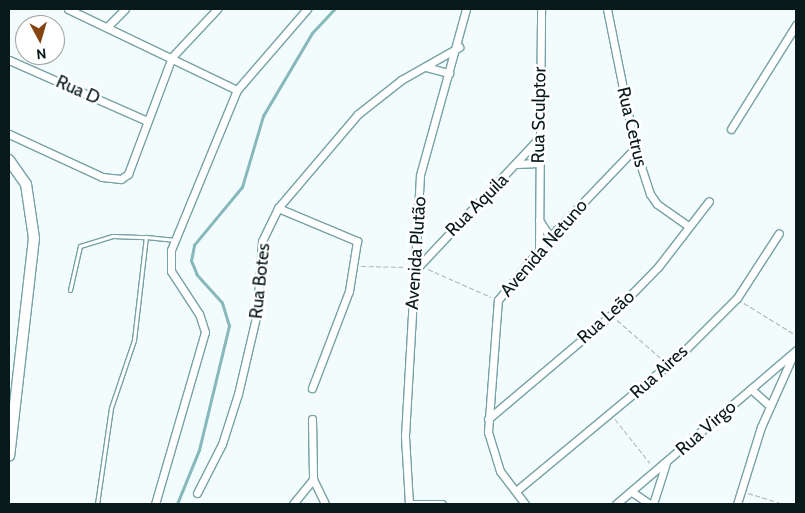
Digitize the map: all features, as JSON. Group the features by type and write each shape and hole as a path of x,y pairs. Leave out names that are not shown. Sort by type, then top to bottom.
{"main road":[{"path":"9,160 26,184 34,238 10,449"}],"street":[{"path":"68,9 172,57 237,90"},
{"path":"80,15 86,9"},
{"path":"107,27 125,9"},
{"path":"9,134 102,177 121,179 128,174 172,57 217,9"},
{"path":"155,504 204,332 199,314 171,270 176,240 237,90 307,9"},
{"name":"Avenida Plutão","path":"410,504 405,436 409,331 418,267 422,162 459,46 466,9"},
{"name":"Rua Sculptor","path":"539,249 538,139 541,9"},
{"name":"Rua Cetrus","path":"607,9 635,148 657,204 688,226"},
{"path":"731,129 796,25"},
{"name":"Rua Botes","path":"197,493 222,444 238,394 257,313 262,240 278,208 358,114 459,46"},
{"name":"Rua D","path":"9,60 147,121"},
{"path":"426,67 449,74"},
{"name":"Rua Aquila","path":"418,267 436,246 517,164 538,139"},
{"name":"Avenida Netuno","path":"526,504 493,458 488,419 498,300 539,249 635,148"},
{"name":"Rua Aquila","path":"517,164 538,163"},
{"name":"Rua Leão","path":"488,419 611,315 658,267 709,201"},
{"path":"278,208 355,237 354,266 343,312 312,388"},
{"path":"539,220 550,237"},
{"name":"Rua Aires","path":"516,491 612,414 737,298 779,233"},
{"path":"418,243 436,246"},
{"path":"737,504 769,405 796,351"},
{"name":"Rua Virgo","path":"616,504 796,351"},
{"path":"751,389 769,405"},
{"path":"312,419 313,479 325,504"},
{"path":"632,492 651,504 666,463"},
{"path":"293,504 313,479"},
{"path":"410,504 442,504"}],"lane":[{"path":"70,290 80,246 113,236 176,240"},
{"path":"97,504 111,408 134,340 146,237"}],"path":[{"path":"354,266 418,267 498,300"},
{"path":"737,298 757,315 796,335"},
{"path":"611,315 668,364"},
{"path":"612,414 657,471"},
{"path":"741,491 785,504"}],"waterway":[{"path":"177,504 199,450 229,326 222,303 197,275 191,261 194,245 242,187 263,116 312,33 334,9"}]}
